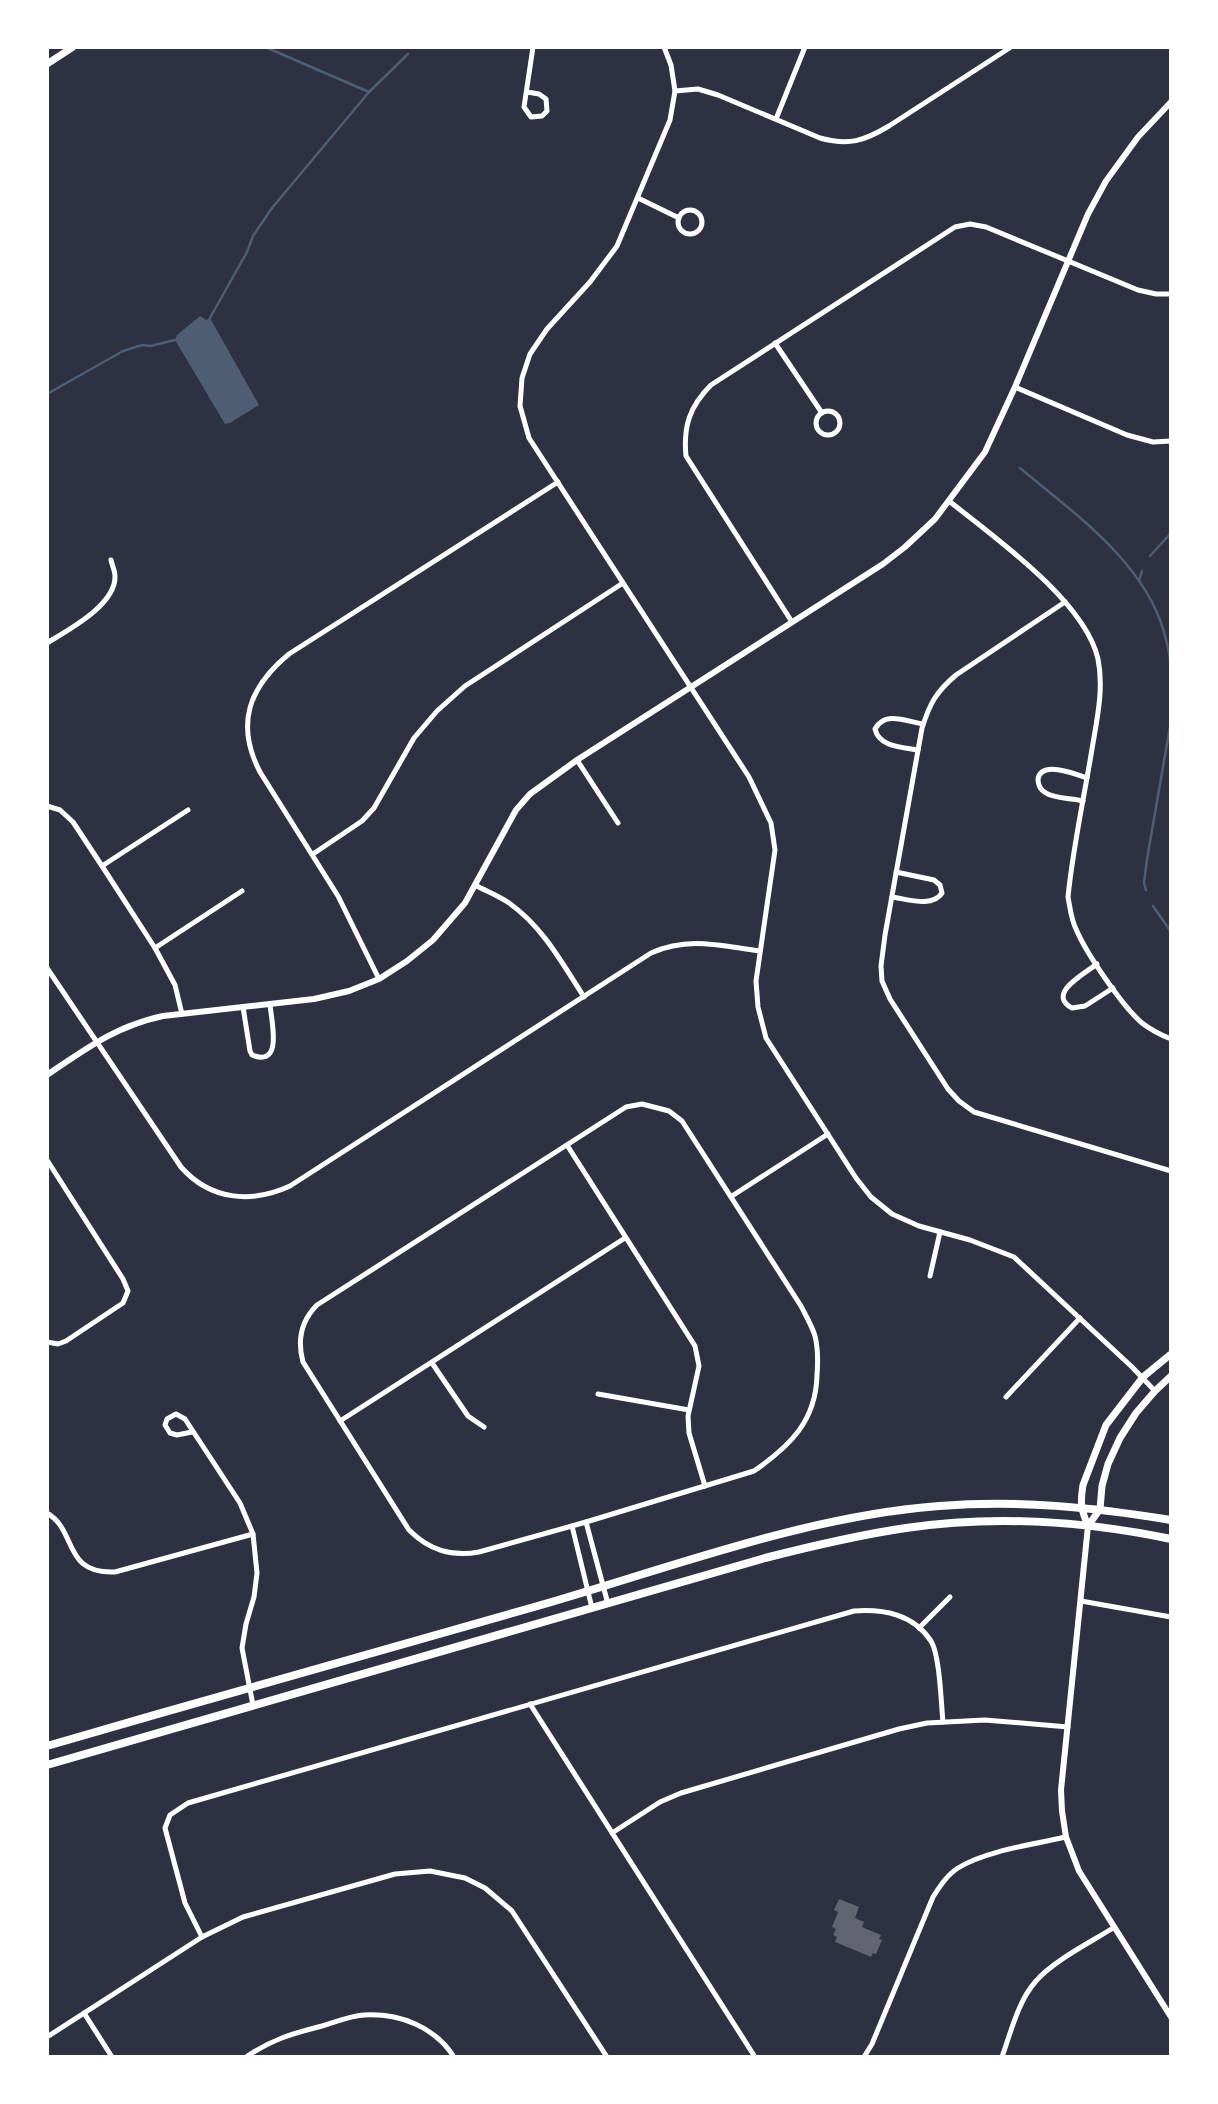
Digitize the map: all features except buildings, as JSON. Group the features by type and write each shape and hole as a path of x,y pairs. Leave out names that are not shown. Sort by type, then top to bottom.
{"main road":[{"path":"47,64 73,47"},
{"path":"1088,1526 1080,1506 1083,1485 1106,1425 1143,1377 1171,1354"},
{"path":"1088,1526 1100,1508 1108,1464 1120,1438 1154,1391 1171,1376"},
{"path":"47,1746 790,1533 868,1516 936,1506 1021,1503 1100,1508 1171,1520"},
{"path":"47,1765 827,1542 909,1527 975,1522 1052,1522 1122,1529 1171,1539"}],"street":[{"path":"527,92 540,94 546,99 548,106 542,116 535,118 525,111 527,92 533,47"},
{"path":"664,47 671,65 675,91 670,120 617,246 590,282 547,328 530,354 522,378 520,406 529,438 749,777 771,823 775,850 756,981 758,1007 766,1038 856,1178 871,1197 892,1214 919,1226 970,1240 1014,1257 1143,1377 1154,1391"},
{"path":"776,119 805,47"},
{"path":"675,91 698,89 820,138 835,142 852,142 871,137 1011,47"},
{"path":"47,1074 96,1042 140,1021 326,997 379,979 433,940 466,903 516,810 530,794 577,760 905,547 935,519 985,452 1088,214 1106,181 1138,137 1171,102"},
{"path":"638,198 679,218"},
{"path":"692,210 699,214 702,226 697,233 685,234 679,229 679,218 684,211 692,210"},
{"path":"792,622 686,456 684,439 691,411 698,398 711,385 955,227 970,224 986,226 1138,290 1156,295 1171,294"},
{"path":"775,343 822,413"},
{"path":"1015,387 1127,435 1153,442 1171,441"},
{"path":"830,411 839,418 835,433 824,434 818,429 816,422 822,413 830,411"},
{"path":"379,979 338,896 251,756 247,735 248,715 262,680 289,654 558,482"},
{"path":"949,501 1032,568 1065,602 1085,630 1098,657 1101,695 1068,897 1074,926 1084,946 1113,988 1141,1022 1171,1039"},
{"path":"47,643 96,612 116,577 111,560"},
{"path":"313,854 362,821 374,808 414,738 437,711 465,686 623,583"},
{"path":"1065,602 956,675 940,689 929,706 923,724 892,897 881,966 882,981 890,999 948,1089 958,1101 974,1112 1171,1171"},
{"path":"918,750 884,743 877,738 875,729 880,721 886,718 923,724"},
{"path":"577,760 618,823"},
{"path":"1083,801 1047,794 1040,789 1039,775 1044,770 1055,769 1087,778"},
{"path":"47,806 60,810 73,822 102,866 155,948 175,985 182,1014"},
{"path":"102,866 188,810"},
{"path":"892,897 929,902 938,899 942,893 940,885 934,880 897,872"},
{"path":"475,885 508,903 532,923 548,940 584,997"},
{"path":"155,948 242,891"},
{"path":"47,968 189,1177 227,1196 250,1197 277,1192 290,1186 667,946 698,942 760,951"},
{"path":"1097,964 1066,988 1062,995 1063,1000 1072,1008 1081,1008 1113,988"},
{"path":"243,1007 250,1051 252,1055 262,1058 273,1050 270,1004"},
{"path":"642,1104 668,1111 688,1129 732,1196 801,1306 815,1336 818,1361 817,1392 808,1419 795,1437 775,1457 754,1471 586,1522 467,1554 447,1553 428,1546 409,1530 303,1362 300,1333 317,1305 626,1107 642,1104"},
{"path":"732,1196 828,1134"},
{"path":"567,1145 695,1346 699,1366 689,1410 689,1433 705,1486"},
{"path":"47,1160 128,1291 123,1303 66,1341 58,1344 47,1342"},
{"path":"930,1276 940,1232"},
{"path":"340,1421 625,1238"},
{"path":"1006,1397 1080,1318"},
{"path":"432,1363 468,1416 484,1427"},
{"path":"598,1394 689,1410"},
{"path":"192,1432 177,1435 170,1433 166,1428 167,1419 173,1415 180,1415 185,1419 240,1503 253,1534 257,1573 242,1648 253,1705"},
{"path":"47,1513 57,1519 78,1559 87,1567 102,1573 115,1572 253,1534"},
{"path":"586,1522 608,1604"},
{"path":"572,1526 592,1609"},
{"path":"1088,1526 1061,1790 1066,1837 1079,1871 1171,2017"},
{"path":"919,1628 950,1597"},
{"path":"1081,1601 1171,1617"},
{"path":"202,1937 185,1903 165,1828 168,1817 188,1803 854,1611 891,1612 919,1628 932,1643 943,1722"},
{"path":"530,1704 755,2057"},
{"path":"612,1833 660,1802 681,1793 899,1729 943,1722 985,1720 1068,1727"},
{"path":"864,2057 872,2044 933,1897 945,1879 958,1868 976,1860 1066,1837"},
{"path":"47,2036 202,1937 243,1917 396,1874 429,1871 464,1878 485,1888 512,1911 607,2057"},
{"path":"1002,2057 1025,1997 1036,1981 1051,1967 1113,1928"},
{"path":"84,2013 112,2057"},
{"path":"246,2057 282,2036 362,2015 388,2015 431,2032 449,2048 454,2057"}],"water":[{"path":"200,316 206,320 210,318 259,405 230,423 225,424 175,340 177,335"}],"waterway":[{"path":"265,47 369,92"},
{"path":"210,318 247,252 253,236 272,208 369,92 408,54"},
{"path":"47,394 123,351 175,340"},
{"path":"1020,468 1084,521 1124,561 1141,583 1154,607 1164,632 1171,663"},
{"path":"1150,556 1171,533"},
{"path":"1139,581 1142,571"},
{"path":"1146,890 1144,883 1147,859 1171,721"},
{"path":"1153,906 1171,932"}]}
